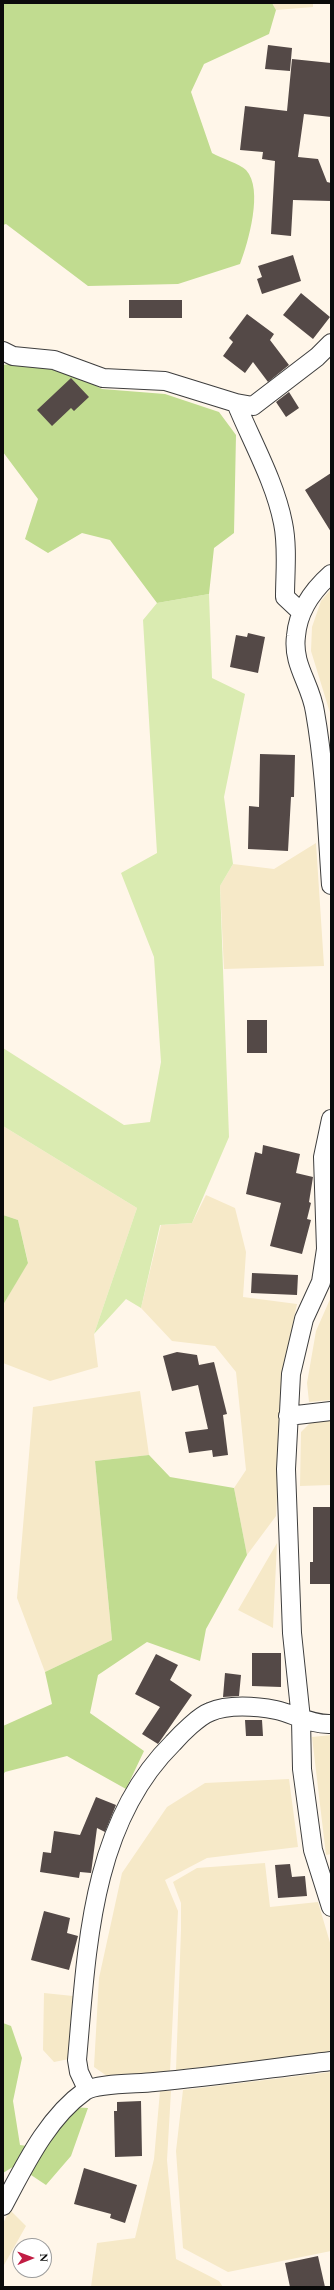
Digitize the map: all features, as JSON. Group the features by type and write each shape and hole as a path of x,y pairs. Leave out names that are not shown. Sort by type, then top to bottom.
{"street":[{"path":"3,351 13,356 54,360 103,378 165,381 236,403 253,406 317,358 331,343"},
{"path":"236,403 270,485 283,523 286,551 284,597 302,612"},
{"path":"331,574 319,585 302,612 296,636 296,661 313,697 322,751 331,885"},
{"path":"331,1119 323,1156 326,1249 321,1282 304,1318 291,1374 286,1469 287,1531 292,1633 301,1719 302,1769 313,1850 331,1907"},
{"path":"288,1416 331,1411"},
{"path":"87,2090 79,2072 77,2060 91,1920 113,1836 140,1783 154,1761 180,1736 209,1712 236,1707 276,1710 301,1719 331,1724"},
{"path":"3,2206 34,2150 66,2106 87,2090 108,2085 154,2082 331,2061"}],"shaded area":[{"path":"272,3 313,3 313,7 276,10"},
{"path":"331,589 331,716 311,651 312,627 321,601"},
{"path":"316,843 324,966 224,969 220,886 233,864 274,869"},
{"path":"3,1126 137,1208 94,1334 98,1367 50,1381 3,1363 3,1305 28,1262 18,1220 3,1215"},
{"path":"206,1195 235,1208 246,1252 243,1297 297,1304 284,1364 276,1516 247,1555 234,1488 246,1470 236,1372 215,1346 172,1341 141,1308 161,1225 192,1223"},
{"path":"331,1297 331,1400 309,1402 307,1383 316,1331"},
{"path":"140,1391 149,1455 95,1461 112,1640 45,1672 17,1598 33,1407"},
{"path":"331,1420 331,1485 300,1486 301,1432 311,1422"},
{"path":"277,1543 273,1628 238,1610"},
{"path":"331,1735 331,1854 326,1855 312,1737"},
{"path":"289,1779 298,1847 207,1858 165,1880 178,1911 170,2072 107,2076 94,2067 99,1978 122,1873 167,1807 205,1783"},
{"path":"265,1863 270,1907 318,1902 331,1946 331,2053 176,2070 181,1903 173,1882 197,1868"},
{"path":"44,1993 73,1996 69,2059 54,2062 43,2050"},
{"path":"331,2072 331,2251 228,2272 183,2248 176,2151 183,2090"},
{"path":"160,2091 171,2091 167,2160 176,2259 219,2281 223,2287 91,2287 97,2243 135,2238 154,2159"},
{"path":"10,2210 26,2226 19,2238 12,2238 12,2251 4,2265 3,2271 3,2223"}],"green space":[{"path":"3,3 272,3 276,10 269,34 204,64 191,92 212,153 235,163 246,170 251,179 254,190 253,216 247,243 240,264 178,284 88,286 6,224 3,225"},
{"path":"10,364 60,367 102,389 165,394 219,412 236,435 234,533 214,548 209,594 157,603 110,540 82,533 48,553 25,539 38,499 3,452 3,365"},
{"path":"209,594 212,678 245,694 224,797 233,864 220,886 229,1137 192,1223 160,1225 141,1308 126,1299 94,1334 137,1208 3,1126 3,1048 124,1125 150,1122 161,1062 154,957 121,873 157,853 143,620 157,603"},
{"path":"3,1215 18,1220 28,1263 3,1305"},
{"path":"149,1455 170,1477 234,1488 247,1555 206,1629 200,1661 147,1642 98,1675 90,1713 144,1751 126,1789 67,1756 5,1772 3,1775 3,1726 52,1704 45,1672 112,1640 95,1461"},
{"path":"3,2023 11,2026 22,2058 13,2101 20,2145 41,2148 71,2107 88,2108 71,2156 46,2185 16,2165 3,2173"}],"building":[{"path":"268,45 292,48 290,71 265,69"},
{"path":"292,59 331,63 331,117 304,114 298,157 318,159 327,182 331,183 331,201 293,200 291,236 271,234 275,161 262,159 263,152 240,150 245,106 287,111"},
{"path":"293,255 301,281 262,294 257,279 262,277 258,266"},
{"path":"301,293 330,317 313,339 283,315"},
{"path":"129,300 182,300 182,318 129,318"},
{"path":"247,314 274,334 270,340 289,365 268,382 253,362 245,373 223,356 233,342 229,338"},
{"path":"71,378 89,397 74,411 71,408 52,426 37,410"},
{"path":"289,392 299,408 286,417 276,402"},
{"path":"331,473 331,532 305,490"},
{"path":"248,633 265,637 258,673 230,667 236,635 247,637"},
{"path":"260,754 295,755 294,797 291,797 288,851 248,849 249,806 259,807"},
{"path":"247,1020 267,1020 267,1053 247,1053"},
{"path":"263,1145 300,1154 296,1173 313,1177 309,1202 311,1203 307,1219 311,1220 302,1254 270,1246 281,1203 246,1194 255,1152 262,1154"},
{"path":"252,1273 298,1275 297,1295 251,1293"},
{"path":"177,1352 197,1355 199,1365 214,1362 227,1414 223,1415 228,1455 213,1457 212,1450 189,1453 185,1432 208,1429 198,1385 172,1391 163,1356"},
{"path":"313,1507 331,1507 331,1584 310,1584 310,1562 313,1562"},
{"path":"252,1653 281,1653 281,1687 252,1686"},
{"path":"156,1654 178,1665 170,1680 192,1695 158,1744 142,1734 160,1707 135,1694"},
{"path":"225,1673 241,1675 239,1696 223,1697"},
{"path":"245,1720 262,1720 263,1736 246,1736"},
{"path":"96,1797 116,1805 105,1832 97,1828 91,1873 80,1872 79,1878 40,1872 43,1852 51,1853 54,1831 80,1835"},
{"path":"290,1864 292,1877 305,1876 307,1896 278,1898 275,1865"},
{"path":"44,1911 70,1918 67,1933 78,1936 69,1970 31,1960"},
{"path":"141,2101 142,2156 115,2157 114,2111 117,2111 117,2102"},
{"path":"84,2168 137,2185 125,2223 110,2218 111,2214 74,2204"},
{"path":"318,2256 325,2287 290,2287 285,2263"}]}
